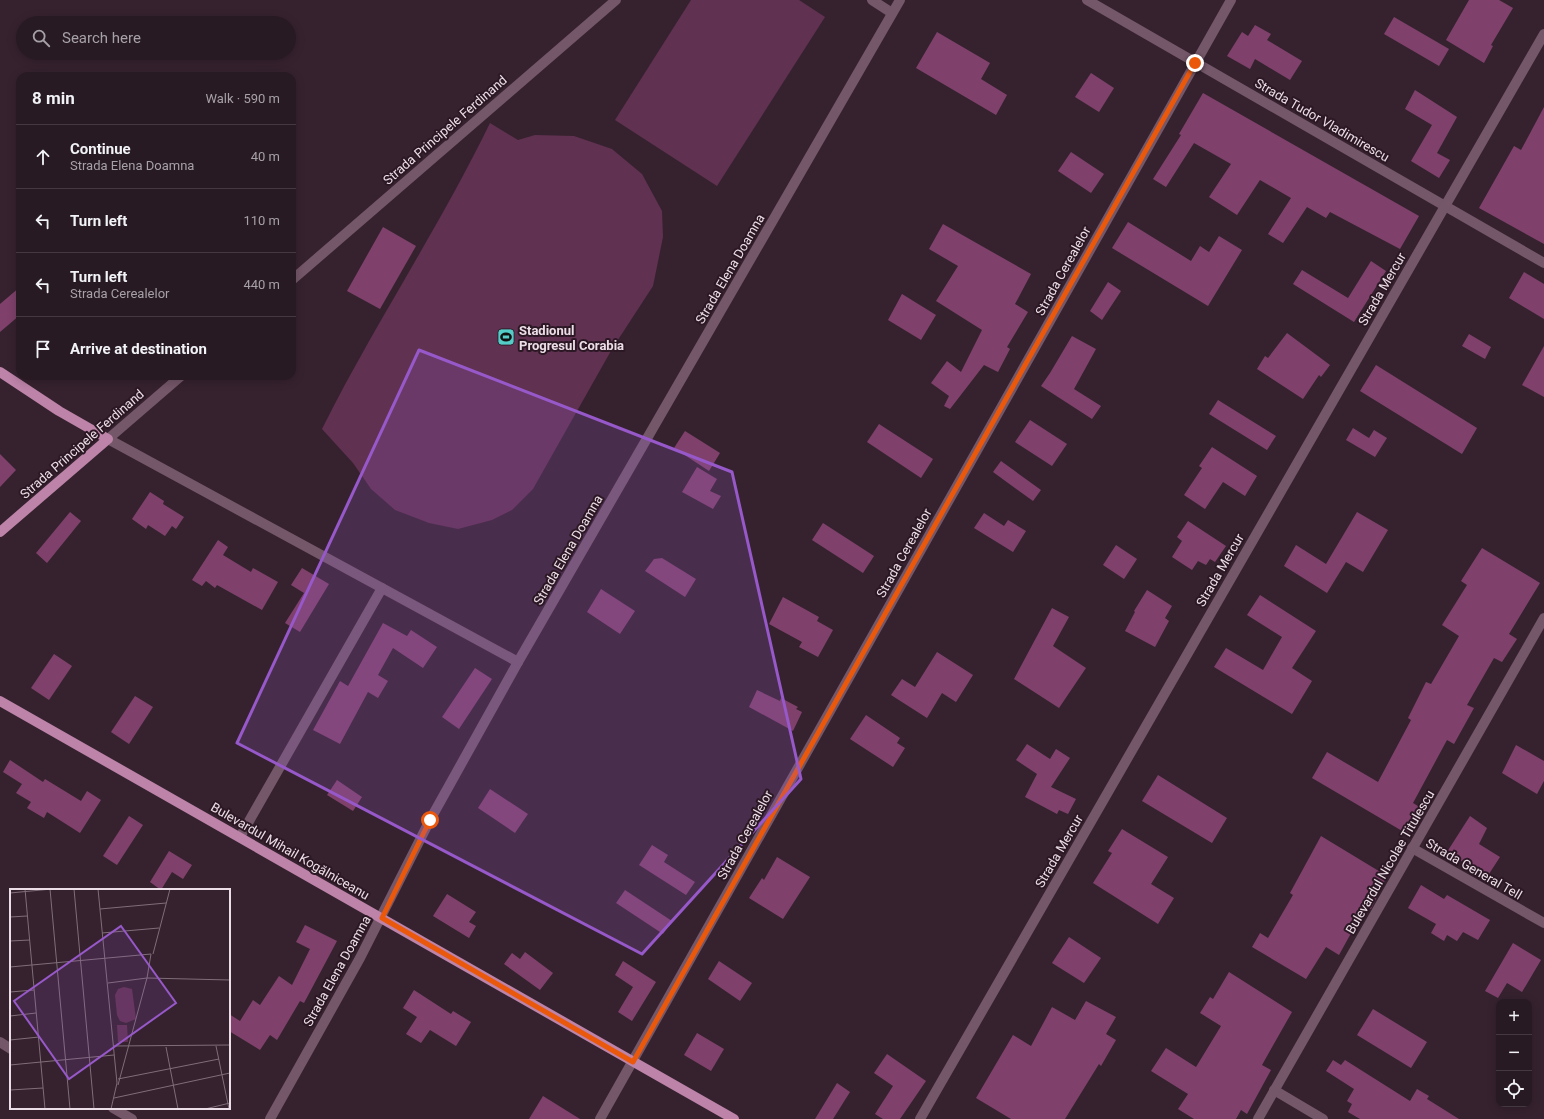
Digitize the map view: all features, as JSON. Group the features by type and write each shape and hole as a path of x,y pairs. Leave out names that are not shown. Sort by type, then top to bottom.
{"main road":[{"path":"0,372 59,411 108,439"},
{"name":"Strada Principele Ferdinand","path":"0,532 108,439"},
{"name":"Bulevardul Mihail Kogălniceanu","path":"0,701 734,1119"}],"street":[{"name":"Strada Principele Ferdinand","path":"296,277 616,0"},
{"path":"872,0 892,13"},
{"name":"Strada Elena Doamna","path":"270,1119 382,918 430,820 518,662 900,0"},
{"name":"Strada Tudor Vladimirescu","path":"1087,0 1544,263"},
{"name":"Strada Cerealelor","path":"600,1119 1231,0"},
{"name":"Strada Mercur","path":"920,1119 1544,34"},
{"name":"Strada Principele Ferdinand","path":"108,439 176,380"},
{"path":"108,439 518,662"},
{"path":"240,837 382,588"},
{"name":"Bulevardul Nicolae Titulescu","path":"1258,1119 1544,618"},
{"name":"Strada General Tell","path":"1412,848 1544,923"},
{"path":"0,1042 10,1048"},
{"path":"1274,1090 1323,1119"},
{"path":"115,1109 132,1119"}],"highlighted area":[{"path":"419,350 732,472 801,779 642,954 237,743"}],"shaded area":[{"path":"691,0 799,0 825,17 717,186 615,120"},
{"path":"490,123 518,140 535,135 574,136 612,149 642,174 662,211 663,237 653,286 612,349 533,489 512,510 492,520 458,529 429,523 395,510 371,489 353,463 322,429 363,352 450,200"}],"building":[{"path":"1469,0 1499,0 1513,8 1491,45 1493,46 1484,63 1446,40"},
{"path":"1394,17 1449,49 1439,66 1384,34"},
{"path":"1255,25 1271,34 1267,40 1302,61 1290,80 1255,59 1250,69 1227,56 1242,32 1248,36"},
{"path":"937,32 990,63 981,79 1007,95 996,115 916,68"},
{"path":"1091,73 1114,88 1099,112 1075,97"},
{"path":"1415,90 1457,117 1437,153 1450,160 1439,178 1411,161 1432,125 1405,109"},
{"path":"1203,93 1419,216 1400,249 1330,212 1326,218 1307,207 1283,243 1268,234 1291,198 1260,180 1237,215 1209,197 1231,164 1194,143 1166,187 1153,179 1181,135 1179,134"},
{"path":"1544,107 1544,244 1479,208 1514,146 1521,150"},
{"path":"1071,152 1104,174 1091,193 1058,171"},
{"path":"1128,222 1191,261 1200,246 1209,252 1219,236 1242,250 1208,306 1112,248"},
{"path":"943,224 1031,274 1015,304 1028,312 1007,347 1010,349 998,372 984,365 950,409 944,406 949,396 931,383 947,361 961,372 982,330 936,301 958,266 929,249"},
{"path":"383,227 416,246 380,309 347,291"},
{"path":"1371,261 1386,271 1354,322 1293,284 1302,270 1348,298"},
{"path":"1524,272 1544,284 1544,319 1509,298"},
{"path":"1108,282 1121,291 1102,320 1090,311"},
{"path":"16,290 16,318 0,332 0,304"},
{"path":"902,294 936,315 921,340 888,320"},
{"path":"1287,333 1330,365 1321,377 1319,375 1303,399 1257,369 1265,356 1268,358"},
{"path":"1469,334 1491,347 1485,359 1462,346"},
{"path":"1072,336 1096,349 1074,389 1101,406 1092,419 1041,386"},
{"path":"1544,346 1544,397 1522,385"},
{"path":"1376,365 1477,428 1462,454 1360,391"},
{"path":"1218,400 1276,436 1267,450 1209,414"},
{"path":"1030,420 1067,444 1052,466 1015,442"},
{"path":"879,424 933,459 921,478 867,442"},
{"path":"1353,428 1369,438 1374,430 1387,438 1375,457 1346,440"},
{"path":"685,431 720,453 709,471 674,448"},
{"path":"1212,447 1257,476 1245,496 1223,482 1205,509 1184,495 1202,468 1199,466"},
{"path":"0,454 16,470 0,487"},
{"path":"1001,461 1041,490 1033,501 993,472"},
{"path":"697,467 717,479 710,491 721,496 713,509 682,492"},
{"path":"150,492 164,501 163,504 184,517 176,529 172,526 165,536 148,525 146,529 132,519"},
{"path":"70,512 81,521 47,563 36,553"},
{"path":"1357,512 1388,530 1363,572 1346,562 1327,593 1284,566 1296,545 1326,564"},
{"path":"984,513 1004,526 1008,520 1026,531 1013,552 974,528"},
{"path":"1188,521 1226,546 1215,562 1210,559 1206,565 1198,561 1192,570 1172,557 1182,541 1177,537"},
{"path":"823,523 874,556 863,573 812,540"},
{"path":"218,540 228,547 223,555 251,572 253,568 278,582 262,610 217,585 215,588 206,581 202,586 192,580"},
{"path":"1116,545 1137,559 1124,579 1103,565"},
{"path":"1482,548 1540,583 1509,634 1517,639 1502,662 1494,658 1467,705 1474,708 1454,744 1447,740 1413,803 1423,809 1409,835 1312,778 1327,752 1378,782 1411,720 1408,718 1426,682 1431,684 1459,636 1442,625 1467,585 1461,581"},
{"path":"662,558 696,579 685,597 645,571 654,559"},
{"path":"302,568 329,584 300,632 285,623 304,593 291,585"},
{"path":"601,589 635,611 620,634 587,612"},
{"path":"1147,590 1172,606 1165,618 1169,621 1155,647 1125,631 1135,612 1134,611"},
{"path":"1260,595 1316,631 1292,668 1312,681 1292,714 1214,667 1226,648 1263,670 1282,637 1247,615"},
{"path":"783,597 819,617 817,621 833,630 818,657 799,647 802,642 769,624"},
{"path":"1052,608 1069,617 1053,646 1086,668 1059,708 1014,679"},
{"path":"383,623 407,636 411,630 437,647 423,668 393,648 378,675 388,681 378,698 368,692 340,744 313,730 340,681 348,686"},
{"path":"937,652 973,675 956,702 942,693 927,718 891,695 902,679 915,687"},
{"path":"54,654 72,666 49,700 31,688"},
{"path":"475,668 492,679 459,729 442,717"},
{"path":"757,690 780,701 781,698 798,707 796,709 802,712 793,731 749,707"},
{"path":"135,696 153,707 129,744 111,732"},
{"path":"866,715 900,738 897,743 905,748 893,767 850,739"},
{"path":"1027,744 1050,759 1056,749 1070,758 1051,787 1076,799 1068,814 1059,810 1057,814 1025,797 1037,774 1016,760"},
{"path":"1516,745 1544,761 1544,781 1537,794 1502,773"},
{"path":"10,760 43,782 45,779 81,801 87,791 101,800 80,833 47,812 44,818 27,808 31,802 16,793 22,784 3,772"},
{"path":"1158,775 1227,818 1212,843 1142,801"},
{"path":"337,780 362,797 353,811 327,795"},
{"path":"490,789 528,814 515,833 478,808"},
{"path":"129,816 143,825 117,865 103,856"},
{"path":"1470,816 1487,828 1479,844 1500,857 1487,877 1447,852"},
{"path":"1122,829 1168,857 1151,884 1174,898 1158,924 1093,883 1112,853 1108,851"},
{"path":"1321,836 1387,876 1371,909 1366,906 1339,955 1326,947 1306,979 1252,947 1260,933 1268,938 1293,895 1290,893"},
{"path":"652,845 668,855 664,862 695,882 686,895 639,865"},
{"path":"169,851 192,865 183,879 172,872 162,889 150,882"},
{"path":"777,857 810,877 783,919 749,898 762,878 764,880"},
{"path":"1421,885 1444,899 1447,895 1490,920 1478,940 1463,932 1457,941 1447,935 1444,941 1431,933 1436,924 1408,908"},
{"path":"625,890 672,921 663,934 616,903"},
{"path":"447,894 476,912 469,922 476,926 469,938 433,916"},
{"path":"305,925 337,941 304,1003 300,1001 277,1040 270,1035 260,1050 230,1032 230,1015 240,1021 253,1000 260,1005 279,976 292,985 310,949 296,942"},
{"path":"1069,937 1101,958 1084,983 1052,963"},
{"path":"1513,943 1541,960 1522,992 1507,983 1498,998 1485,991"},
{"path":"525,952 553,973 540,990 504,964 512,953 520,959"},
{"path":"623,961 656,982 632,1021 618,1012 633,987 615,975"},
{"path":"719,961 752,983 740,1001 708,979"},
{"path":"1229,972 1292,1012 1262,1065 1271,1070 1247,1114 1241,1110 1236,1119 1194,1119 1178,1109 1188,1094 1151,1071 1166,1048 1196,1067 1221,1026 1200,1013 1210,997 1213,999"},
{"path":"414,990 451,1014 453,1011 471,1022 456,1046 430,1030 421,1043 406,1034 417,1017 403,1008"},
{"path":"1086,1001 1116,1017 1106,1034 1116,1040 1101,1066 1099,1064 1065,1119 1011,1119 976,1098 1013,1035 1031,1046 1052,1007 1075,1020"},
{"path":"1373,1009 1427,1042 1411,1068 1357,1035"},
{"path":"697,1033 724,1049 711,1071 684,1055"},
{"path":"887,1054 926,1081 900,1119 883,1119 875,1114 893,1086 874,1073"},
{"path":"1333,1060 1341,1065 1345,1060 1410,1101 1417,1089 1429,1096 1427,1099 1459,1119 1360,1119 1348,1112 1352,1104 1347,1101 1354,1089 1326,1071"},
{"path":"837,1083 850,1092 833,1119 815,1119"},
{"path":"543,1096 580,1119 529,1119"}],"place":[{"name":"Stadionul Progresul Corabia","path":"506,337"}],"route":[{"path":"430,820 382,918 633,1062 1195,63"}]}
